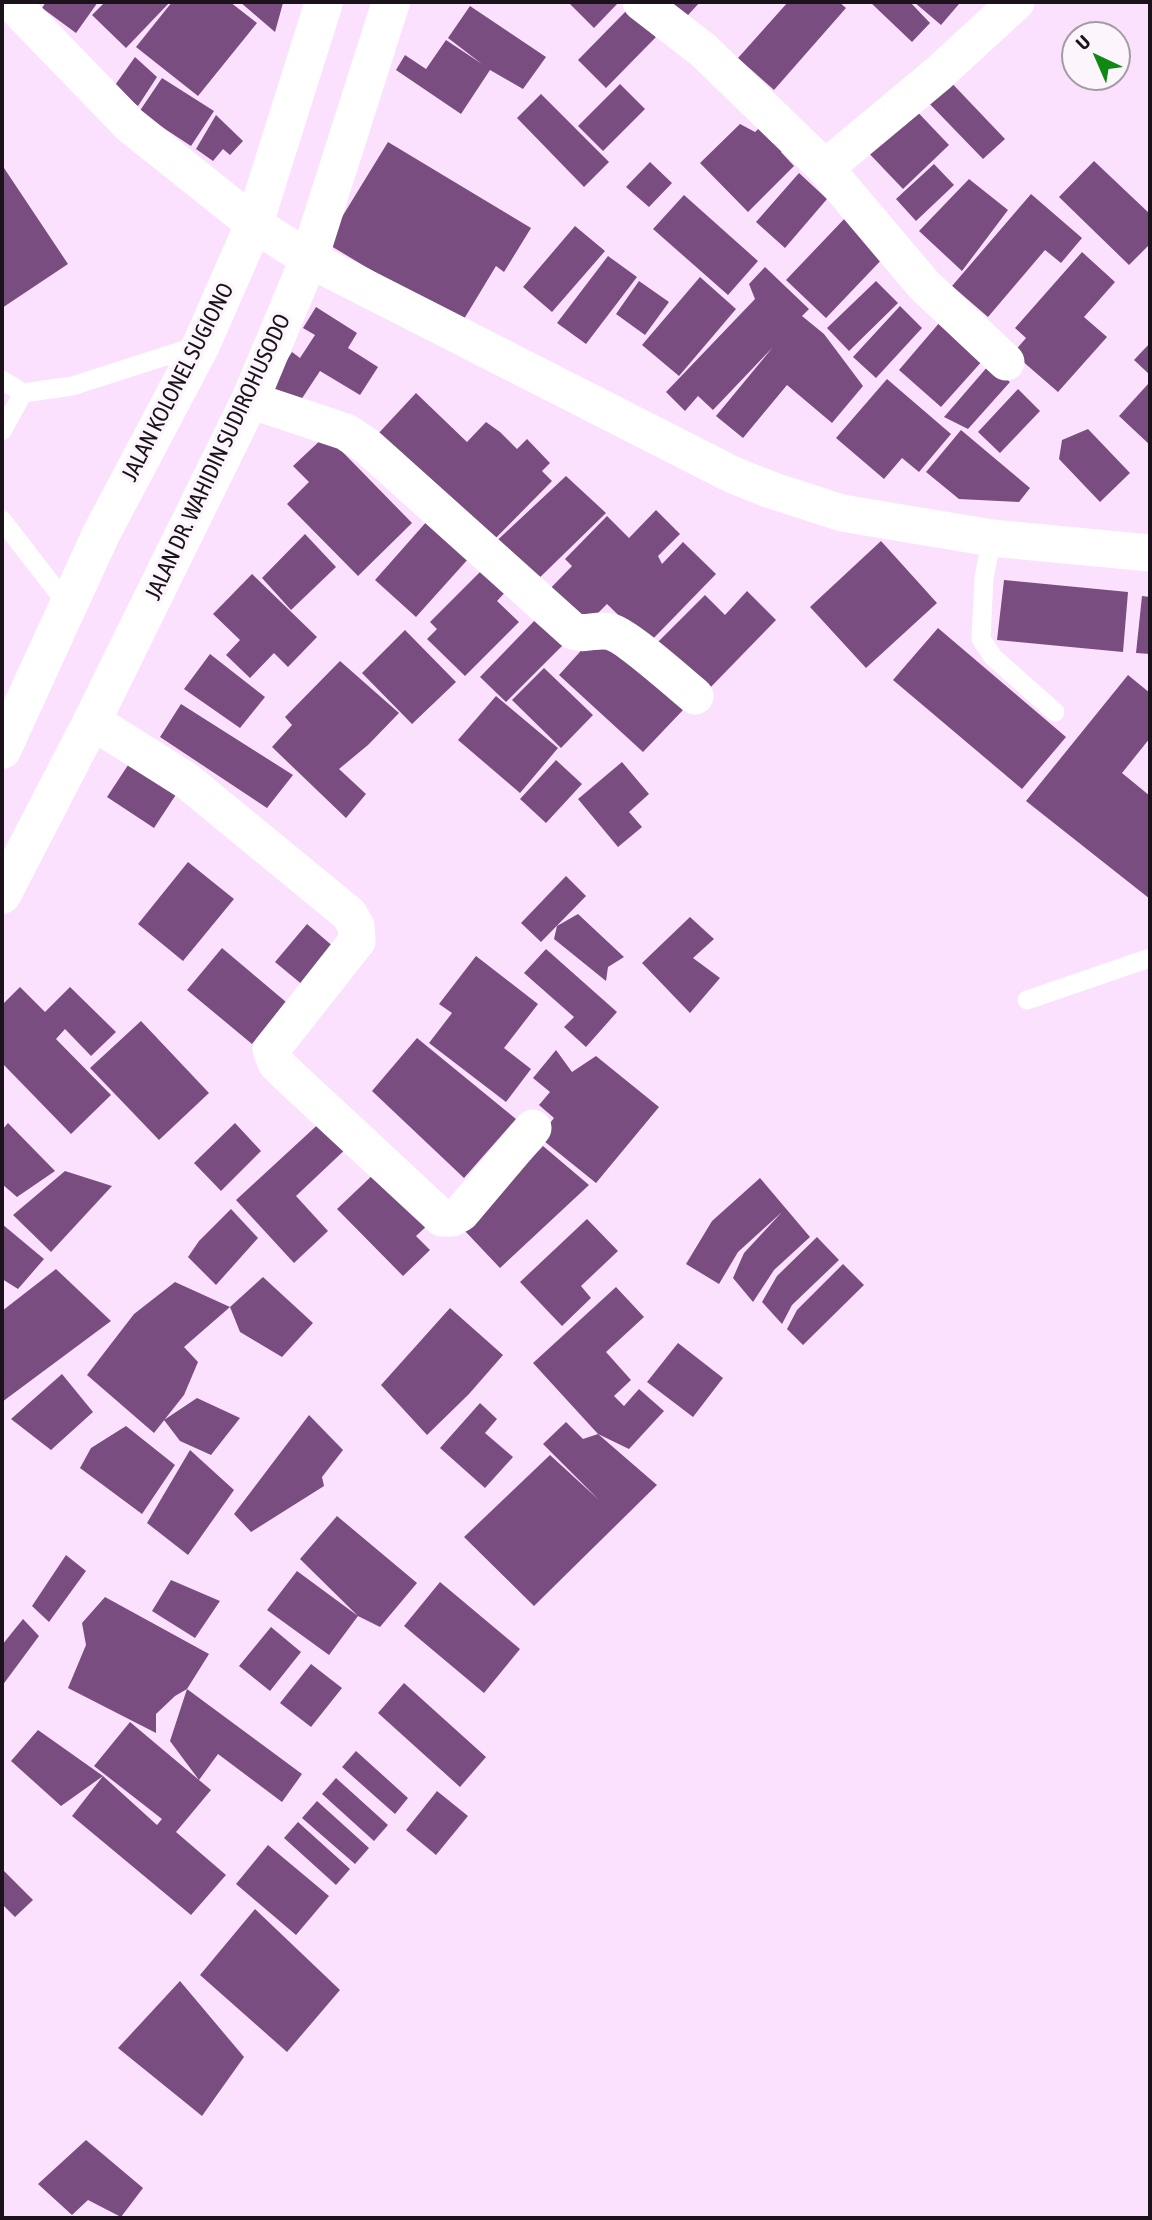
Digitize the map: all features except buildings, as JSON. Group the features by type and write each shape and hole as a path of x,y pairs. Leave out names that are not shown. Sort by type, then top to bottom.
{"highway":[{"name":"JALAN KOLONEL SUGIONO","path":"2,750 101,534 201,345 254,224 324,2"},
{"name":"JALAN DR. WAHIDIN SUDIROHUSODO","path":"2,895 92,722 250,400 309,259 391,2"}],"street":[{"path":"12,2 130,125 254,224 309,259 733,475 842,513 991,546 1150,554"},
{"path":"641,2 702,50 825,168 924,285 1006,362"},
{"path":"825,168 939,73 1016,2"},
{"path":"250,400 346,432 367,446 573,631 582,635 612,632 695,696"},
{"path":"92,722 187,782 349,914 356,926 357,941 271,1050 276,1063 286,1074 442,1219 461,1213 533,1128"}],"lane":[{"path":"2,380 23,393 72,386 201,345"},
{"path":"2,431 23,393"},
{"path":"2,520 67,604"},
{"path":"991,546 984,577 981,639 993,657 1055,712"},
{"path":"1027,1000 1150,958"}]}
